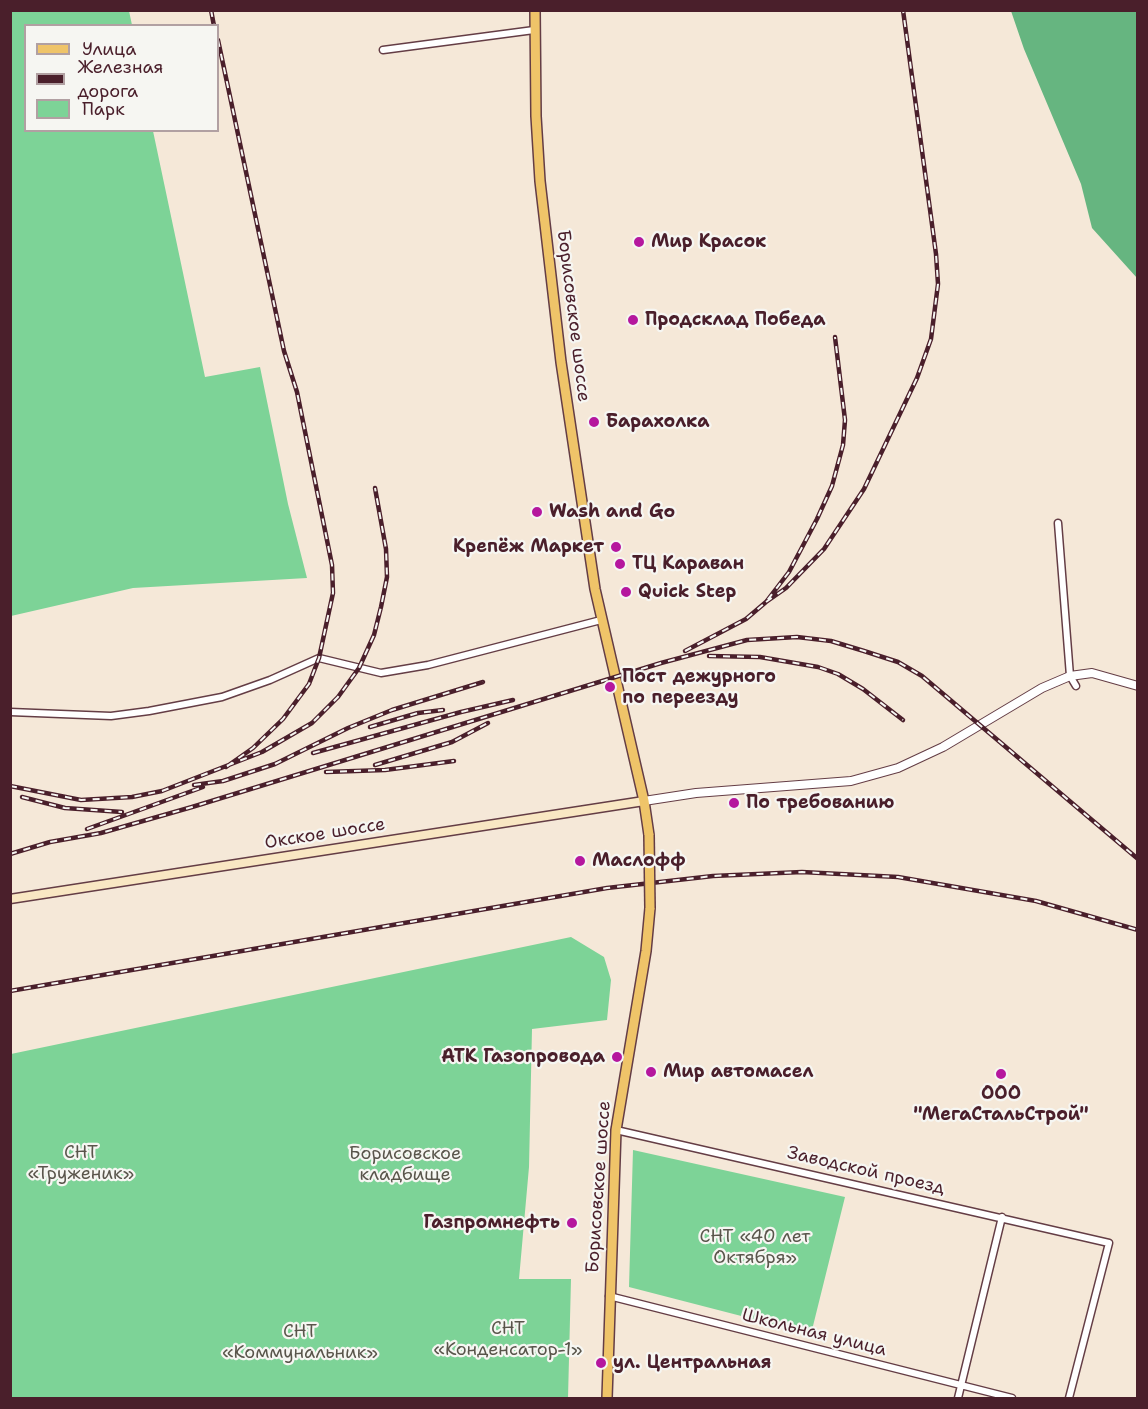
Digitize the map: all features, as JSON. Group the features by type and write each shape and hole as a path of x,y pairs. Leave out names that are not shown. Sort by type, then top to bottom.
{"main road":[{"name":"Борисовское шоссе","path":"535,10 536,116 546,237 587,542 602,621 644,801 649,835 650,908 646,951 616,1130 607,1398"},
{"name":"Окское шоссе","path":"10,899 644,801"}],"street":[{"path":"383,50 534,30"},
{"path":"1058,523 1070,676 1077,686"},
{"path":"10,712 111,716 149,711 222,697 270,680 319,658 381,673 428,665 602,621"},
{"path":"644,801 696,793 820,785 877,775 943,747 1042,688 1070,676 1092,673 1137,686"},
{"name":"Заводской проезд","path":"616,1130 1109,1243 1069,1398"},
{"path":"958,1398 1002,1217"},
{"name":"Школьная улица","path":"609,1296 1012,1398"}],"green space":[{"path":"10,11 129,11 132,24 24,24 24,132 153,132 205,377 260,367 288,504 307,578 133,588 11,616"},
{"path":"1011,11 1137,11 1137,278 1092,228 1081,184 1024,49"},
{"path":"571,937 604,957 611,980 607,1020 532,1029 529,1167 519,1279 571,1279 568,1398 11,1398 11,1054"},
{"name":"СНТ «40 лет Октября»","path":"633,1150 845,1197 811,1334 629,1287"}],"railway":[{"path":"211,10 214,24"},
{"path":"766,602 786,588 824,549 864,489 917,378 931,339 938,284 936,254 903,10"},
{"path":"219,45 284,351 297,392 332,565 333,593 319,658 309,684 283,719 253,748 226,767"},
{"path":"685,651 746,619 766,602 789,572 817,519 832,486 843,445 845,420 835,337"},
{"path":"10,786 81,800 132,797 162,791 262,752 312,723 338,697 359,668 374,635 387,577 386,549 375,488"},
{"path":"10,854 50,842 101,833 192,807 661,663 747,640 797,637 831,641 864,651 898,662 922,676 1138,859"},
{"path":"709,656 760,657 818,667 838,674 863,689 903,720"},
{"path":"194,785 223,781 275,764 348,728 392,710 483,682"},
{"path":"313,753 513,700"},
{"path":"370,727 418,713 443,710"},
{"path":"375,765 452,742 488,723"},
{"path":"326,772 385,770 454,761"},
{"path":"87,829 203,787"},
{"path":"22,797 65,808 122,812"},
{"path":"10,991 607,888 713,876 802,872 898,877 1036,901 1138,930"}],"place":[{"name":"Мир Красок","path":"639,242"},
{"name":"Продсклад Победа","path":"633,320"},
{"name":"Барахолка","path":"594,422"},
{"name":"Wash and Go","path":"537,512"},
{"name":"Крепёж Маркет","path":"616,547"},
{"name":"ТЦ Караван","path":"620,564"},
{"name":"Quick Step","path":"626,592"},
{"name":"Пост дежурного по переезду","path":"610,687"},
{"name":"По требованию","path":"734,803"},
{"name":"Маслофф","path":"580,861"},
{"name":"АТК Газопровода","path":"617,1057"},
{"name":"Мир автомасел","path":"651,1072"},
{"name":"ООО \"МегаСтальСтрой\"","path":"1001,1074"},
{"name":"Газпромнефть","path":"572,1223"},
{"name":"ул. Центральная","path":"601,1363"}],"park label":[{"name":"СНТ «Труженик»","path":"81,1163"},
{"name":"Борисовское кладбище","path":"405,1164"},
{"name":"СНТ «Конденсатор-1»","path":"508,1339"},
{"name":"СНТ «Коммунальник»","path":"300,1342"}]}
